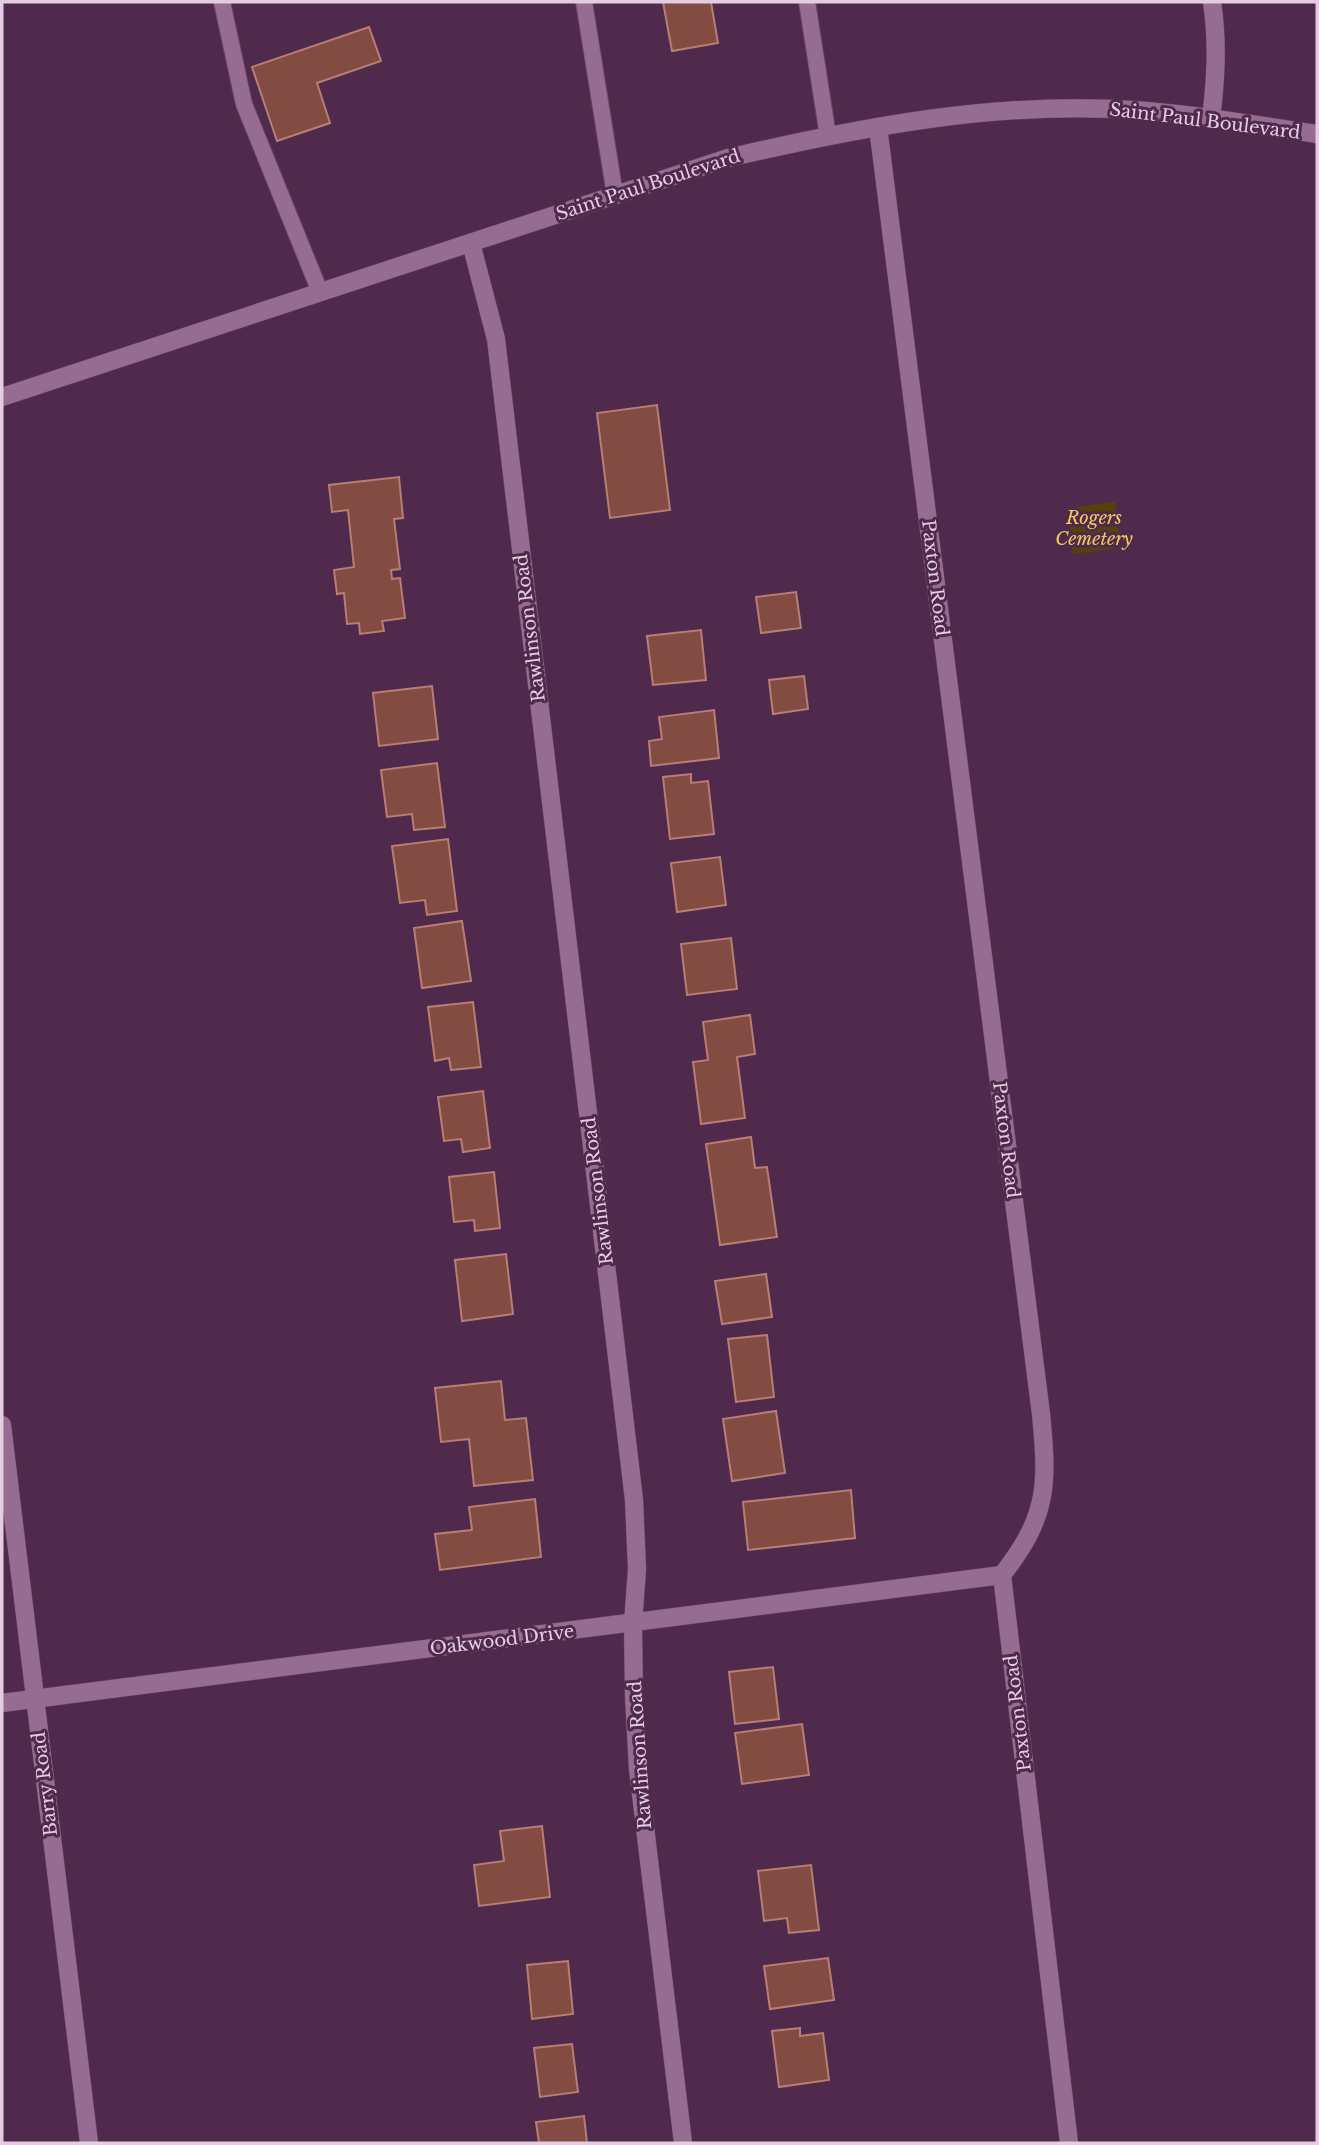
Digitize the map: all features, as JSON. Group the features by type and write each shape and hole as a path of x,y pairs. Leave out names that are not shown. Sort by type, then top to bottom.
{"street":[{"path":"1211,119 1217,72 1212,2"},
{"name":"Saint Paul Boulevard","path":"2,397 728,158 828,136 943,116 1060,108 1133,110 1317,134"},
{"name":"Paxton Road","path":"878,127 1043,1435 1044,1490 1037,1521 1022,1550 1002,1575 1069,2143"},
{"name":"Rawlinson Road","path":"471,243 496,339 635,1500 637,1569 634,1696 638,1769 683,2143"},
{"name":"Barry Road","path":"2,1425 89,2143"},
{"name":"Oakwood Drive","path":"2,1703 1002,1575"}],"lane":[{"path":"222,2 244,104 320,292"},
{"path":"584,2 615,195"},
{"path":"807,2 828,136"}],"green space":[{"name":"Rogers Cemetery","path":"1115,502 1121,548 1073,554 1067,508"}],"building":[{"path":"663,2 711,2 718,43 672,51"},
{"path":"369,27 381,61 317,83 330,123 277,141 252,67"},
{"path":"657,405 670,510 610,518 597,413"},
{"path":"399,477 403,518 394,519 400,569 391,570 392,579 400,578 405,618 382,621 384,631 360,634 359,623 347,624 344,593 337,594 334,570 354,567 348,510 332,512 329,485"},
{"path":"796,592 801,628 761,633 756,597"},
{"path":"701,630 706,680 653,685 647,636"},
{"path":"804,676 808,709 773,714 769,680"},
{"path":"432,686 438,739 379,746 373,693"},
{"path":"714,710 719,758 651,766 649,741 662,739 659,717"},
{"path":"437,763 445,827 414,830 412,814 387,817 381,770"},
{"path":"691,774 691,783 708,781 714,834 670,839 663,777"},
{"path":"448,839 457,911 427,915 425,900 400,903 392,846"},
{"path":"720,857 726,905 677,912 671,863"},
{"path":"462,921 471,981 422,988 414,928"},
{"path":"731,938 737,989 687,995 681,944"},
{"path":"473,1002 481,1067 451,1070 449,1058 435,1061 428,1007"},
{"path":"750,1015 755,1054 737,1057 745,1118 701,1124 693,1062 708,1060 703,1022"},
{"path":"483,1091 490,1148 463,1152 461,1139 444,1141 438,1097"},
{"path":"751,1137 755,1168 767,1167 777,1237 720,1245 706,1144"},
{"path":"494,1172 500,1228 475,1231 474,1220 454,1222 449,1177"},
{"path":"506,1254 513,1314 462,1321 455,1260"},
{"path":"766,1274 772,1317 722,1324 715,1281"},
{"path":"767,1335 774,1397 736,1402 728,1339"},
{"path":"501,1381 505,1420 526,1418 533,1480 474,1486 469,1439 441,1442 435,1388"},
{"path":"776,1411 785,1473 732,1481 723,1419"},
{"path":"851,1490 855,1538 748,1550 743,1502"},
{"path":"535,1499 541,1557 440,1570 435,1534 472,1530 469,1507"},
{"path":"773,1667 779,1719 735,1724 729,1672"},
{"path":"802,1724 809,1775 742,1784 735,1733"},
{"path":"542,1826 550,1897 479,1906 474,1865 504,1861 500,1831"},
{"path":"811,1865 819,1930 789,1933 787,1918 764,1921 758,1871"},
{"path":"828,1958 834,2000 770,2009 764,1966"},
{"path":"568,1961 573,2014 532,2019 527,1965"},
{"path":"800,2028 800,2036 823,2033 829,2080 779,2087 772,2031"},
{"path":"572,2044 578,2092 540,2097 534,2048"},
{"path":"584,2116 587,2143 539,2143 536,2122"}]}
